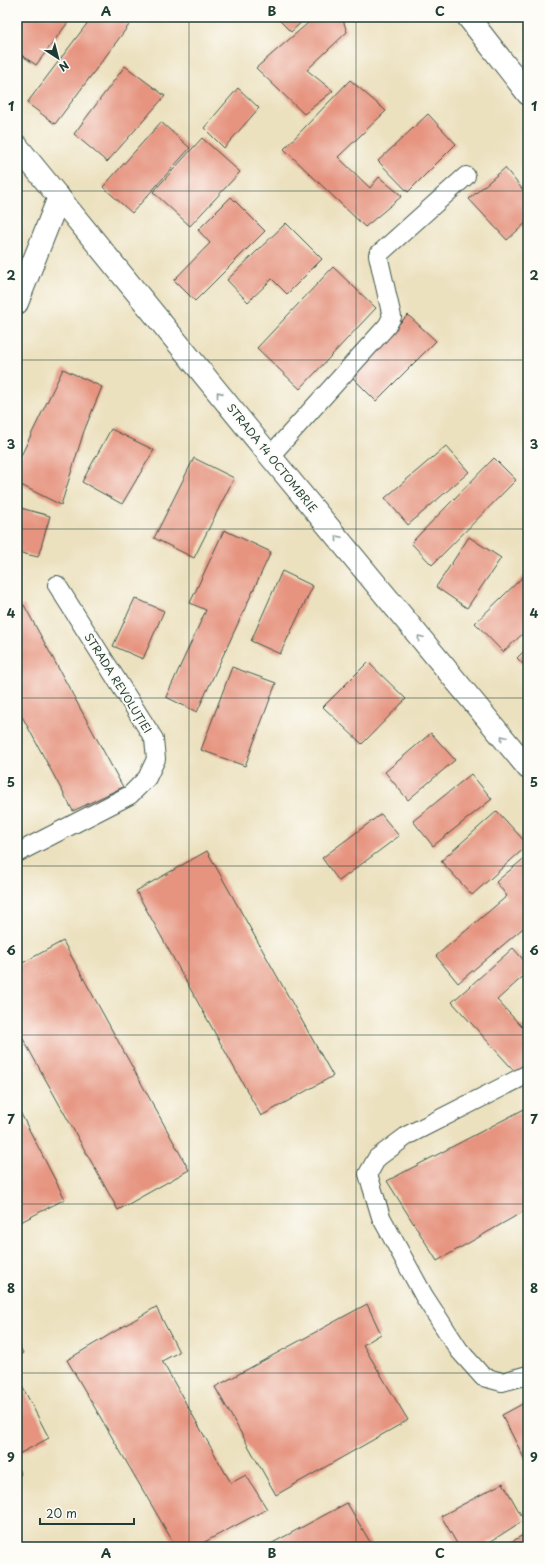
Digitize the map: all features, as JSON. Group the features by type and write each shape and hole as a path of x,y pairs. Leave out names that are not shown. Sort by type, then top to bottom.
{"street":[{"path":"468,17 528,94"},
{"name":"STRADA 14 OCTOMBRIE","path":"17,146 270,456 528,768"},
{"path":"17,303 59,197"}],"lane":[{"path":"270,456 387,326 392,317 378,255 466,176"},
{"name":"STRADA REVOLUȚIEI","path":"17,853 130,795 147,778 156,759 154,739 57,586"},
{"path":"524,1079 408,1135 377,1158 368,1174 381,1217 424,1296 459,1350 483,1377 502,1382 528,1375"}],"building":[{"path":"17,17 72,17 36,65 17,52"},
{"path":"92,17 119,17 129,25 55,124 27,103"},
{"path":"276,17 307,17 291,32"},
{"path":"315,17 342,17 347,32 307,70 333,91 304,114 256,68"},
{"path":"125,66 165,96 107,162 74,134"},
{"path":"350,80 386,111 338,157 370,188 379,177 402,196 365,227 284,149"},
{"path":"238,88 259,108 224,148 204,128"},
{"path":"428,114 456,144 408,192 378,161"},
{"path":"161,122 190,148 132,213 103,187"},
{"path":"202,138 240,172 190,226 153,192"},
{"path":"505,168 528,196 528,221 507,240 469,199"},
{"path":"231,197 265,231 195,301 174,280 210,243 198,230"},
{"path":"286,223 322,259 287,294 272,279 248,302 227,280"},
{"path":"333,267 376,308 300,389 257,348"},
{"path":"408,315 436,341 376,401 349,374"},
{"path":"63,369 102,387 84,431 61,505 17,483 17,464"},
{"path":"111,429 154,450 122,504 82,482"},
{"path":"446,446 469,472 408,525 385,498"},
{"path":"194,458 234,478 194,558 154,538"},
{"path":"494,458 516,480 432,565 411,543"},
{"path":"17,507 50,516 38,557 17,552"},
{"path":"224,530 271,552 197,712 166,697 206,610 190,603"},
{"path":"469,537 501,558 467,608 436,587"},
{"path":"282,571 313,586 280,654 251,641"},
{"path":"528,572 528,629 503,652 475,623"},
{"path":"135,598 164,611 143,659 113,646"},
{"path":"24,605 123,787 73,811 17,707 17,608"},
{"path":"528,647 528,669 517,658"},
{"path":"368,662 406,699 362,744 323,707"},
{"path":"232,667 276,683 245,766 201,750"},
{"path":"431,733 455,760 408,800 385,772"},
{"path":"471,774 492,799 433,846 413,821"},
{"path":"497,811 528,845 472,895 441,861"},
{"path":"381,814 399,836 339,881 322,858"},
{"path":"207,851 333,1076 261,1116 136,891"},
{"path":"528,855 528,924 458,983 436,956 507,896 496,882"},
{"path":"63,941 189,1170 118,1210 17,1028 17,966"},
{"path":"513,948 528,965 528,972 497,1000 522,1027 528,1021 528,1067 518,1075 452,1002"},
{"path":"528,1107 528,1209 437,1261 387,1181"},
{"path":"19,1110 65,1199 17,1224 17,1111"},
{"path":"367,1304 381,1334 363,1345 408,1420 276,1495 215,1387"},
{"path":"156,1307 179,1352 162,1361 231,1483 246,1475 267,1509 195,1547 176,1547 67,1360"},
{"path":"17,1341 23,1353 17,1357"},
{"path":"22,1386 49,1438 17,1455 17,1389"},
{"path":"528,1401 528,1458 525,1460 502,1415"},
{"path":"17,1467 21,1474 17,1476"},
{"path":"503,1483 524,1520 482,1547 459,1547 441,1516"},
{"path":"347,1503 373,1547 265,1547"},
{"path":"528,1532 528,1547 503,1547"}]}
